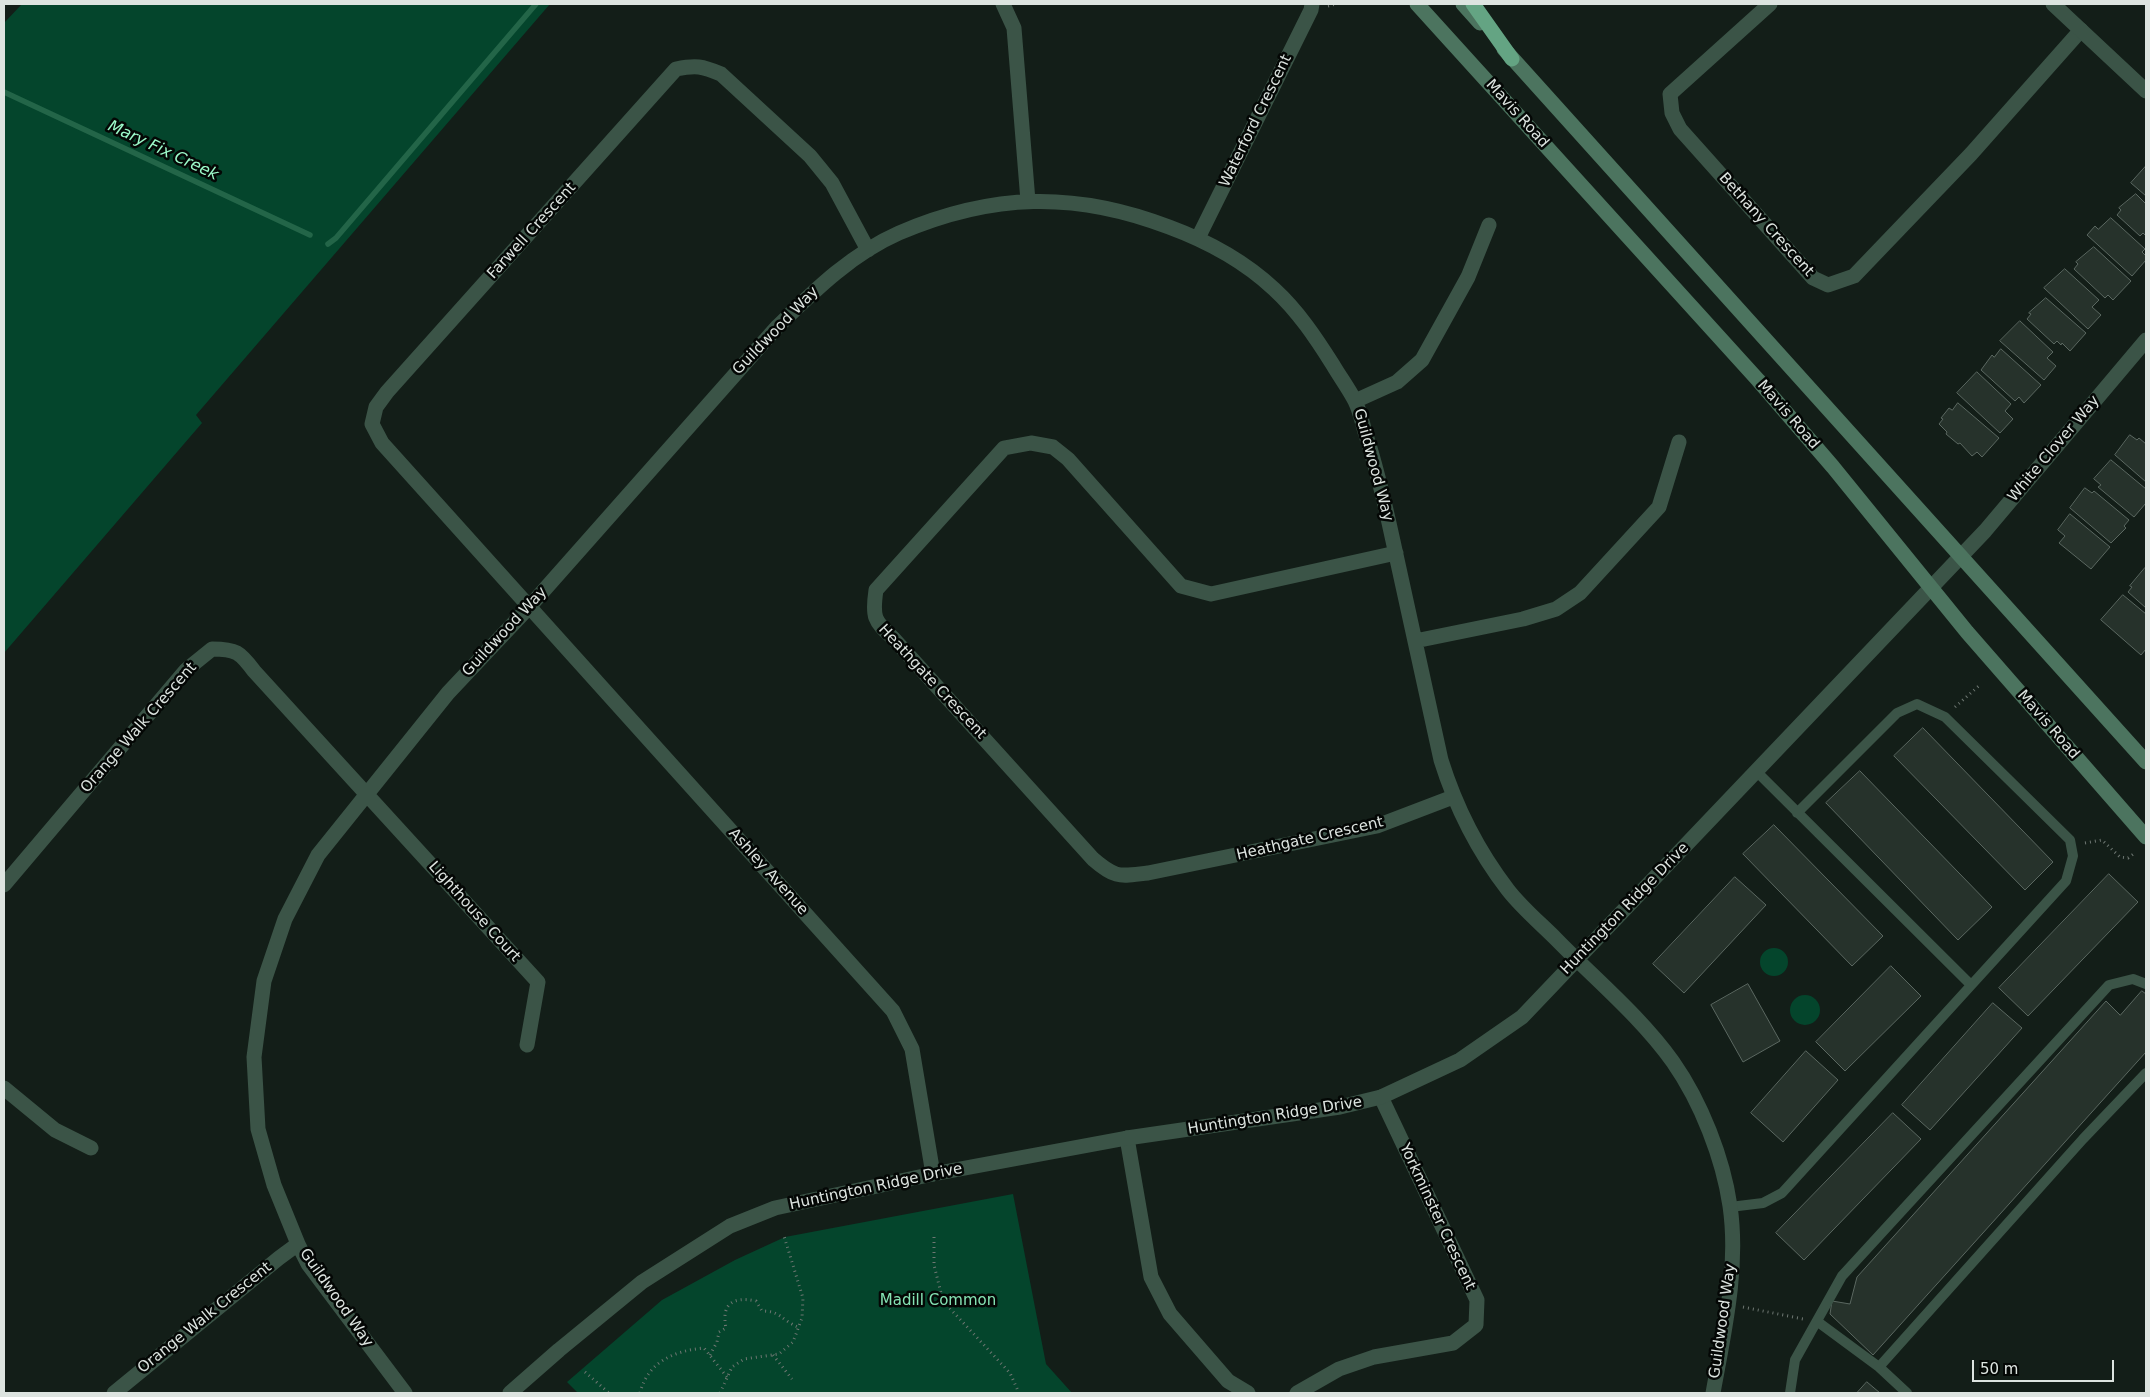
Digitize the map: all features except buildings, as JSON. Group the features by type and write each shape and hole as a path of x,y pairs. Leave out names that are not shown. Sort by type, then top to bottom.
{"highway":[{"path":"1473,4 1512,59"}],"main road":[{"name":"Mavis Road","path":"1417,4 1758,380 1833,467 1967,632 2146,837"},
{"path":"1463,4 2146,762"}],"street":[{"path":"1003,4 1014,28 1028,201"},
{"name":"Waterford Crescent","path":"1198,238 1311,10 1312,4"},
{"name":"Bethany Crescent","path":"1770,4 1670,94 1672,113 1680,129 1813,278 1828,285 1854,276 1971,154 2081,30"},
{"path":"2052,4 2146,91"},
{"name":"Farwell Crescent","path":"530,606 382,443 372,424 376,407 676,69 693,66 704,67 721,74 810,156 832,183 868,250"},
{"name":"Guildwood Way","path":"405,1393 308,1264 274,1185 258,1129 254,1057 264,981 285,919 318,855 448,693 530,606 776,327 820,285 868,250 897,234 940,217 978,208 1028,201 1065,201 1098,205 1146,218 1198,238 1238,260 1274,289 1315,335 1355,401 1377,467 1441,760 1453,797 1477,845 1509,891 1576,960 1632,1013 1673,1063 1696,1102 1716,1150 1730,1207 1731,1275 1713,1393"},
{"path":"1355,401 1397,382 1422,360 1468,278 1489,225"},
{"name":"White Clover Way","path":"1931,588 1985,531 2146,340"},
{"path":"1415,641 1523,618 1556,608 1580,593 1658,507 1679,442"},
{"name":"Heathgate Crescent","path":"1396,553 1211,594 1181,586 1068,459 1053,446 1031,443 1004,448 876,590 873,607 877,623 893,638 1094,859 1108,872 1120,876 1148,873 1377,826 1453,797"},
{"name":"Huntington Ridge Drive","path":"510,1393 642,1282 730,1226 787,1205 933,1174 1127,1138 1330,1109 1381,1097 1460,1060 1522,1016 1931,588"},
{"name":"Ashley Avenue","path":"530,606 893,1011 912,1049 933,1174"},
{"name":"Orange Walk Crescent","path":"4,885 186,670 212,649 230,649 242,655 254,672 367,795"},
{"name":"Lighthouse Court","path":"367,795 538,982 527,1045"},
{"path":"4,1088 55,1130 91,1148"},
{"name":"Yorkminster Crescent","path":"1297,1393 1338,1369 1374,1357 1452,1343 1476,1325 1477,1300 1381,1097"},
{"path":"1127,1138 1151,1277 1170,1314 1228,1381 1248,1393"},
{"name":"Orange Walk Crescent","path":"114,1393 298,1244"}],"lane":[{"path":"1730,1207 1763,1202 1782,1193 1970,984 2066,881 2073,856 2070,840 1945,717 1918,704 1897,713 1797,813"},
{"path":"1756,770 1970,984"},
{"path":"1790,1393 1795,1360 1818,1322 1842,1276 2109,985 2133,979 2146,984"},
{"path":"1879,1367 2083,1139 2146,1073"},
{"path":"1818,1322 1879,1367 1907,1393"}],"path":[{"path":"1945,717 1980,684"},
{"path":"2072,851 2085,844 2102,840 2120,857 2128,858 2135,853"},
{"path":"720,1393 732,1366 744,1359 779,1354 793,1342 802,1318 803,1298 784,1236"},
{"path":"934,1237 934,1265 943,1301 1010,1373 1019,1393"},
{"path":"710,1355 717,1342 718,1332 726,1328 724,1316 728,1306 737,1300 756,1301 762,1311 774,1311 785,1322 798,1327"},
{"path":"1728,1303 1818,1322"},
{"path":"640,1393 645,1377 653,1366 684,1350 704,1348 728,1377"},
{"path":"773,1355 792,1379"},
{"path":"585,1372 609,1393"}],"green space":[{"path":"22,4 550,4 196,415 202,423 4,653 4,23"},
{"path":"1774,948 1784,952 1788,962 1784,972 1774,976 1764,972 1760,962 1764,952"},
{"path":"1805,995 1816,999 1820,1010 1816,1021 1805,1025 1794,1021 1790,1010 1794,999"},
{"name":"Madill Common","path":"1013,1194 1046,1364 1072,1393 578,1393 567,1382 662,1300 735,1260 785,1237"}],"waterway":[{"path":"328,244 336,238 536,4"},
{"name":"Mary Fix Creek","path":"4,92 310,235"}]}
